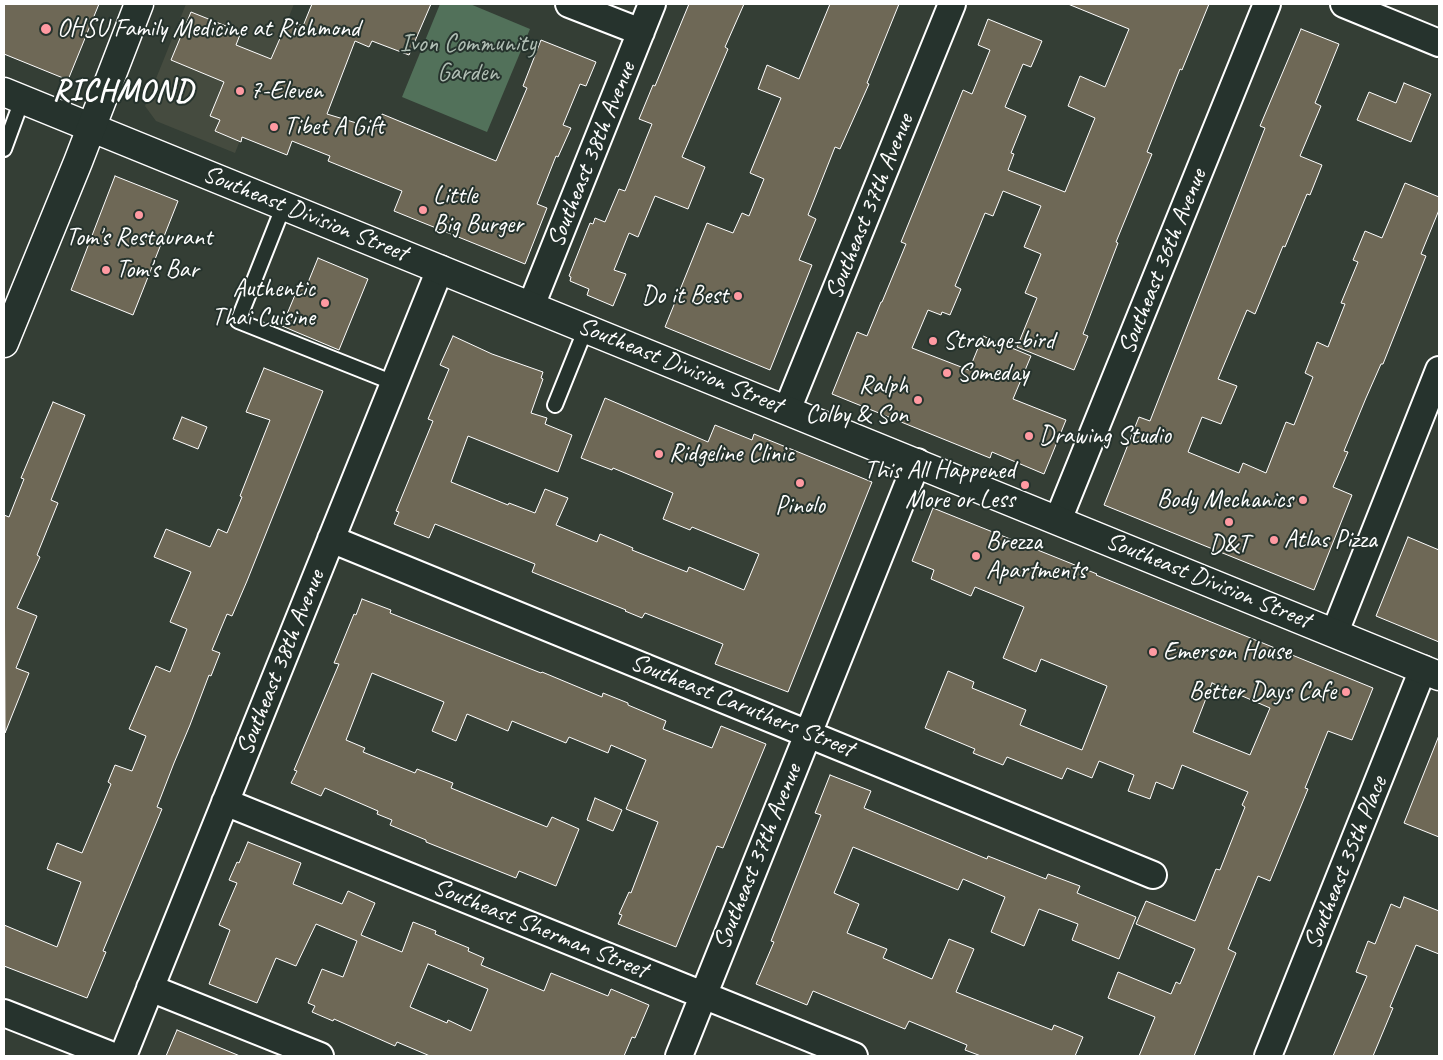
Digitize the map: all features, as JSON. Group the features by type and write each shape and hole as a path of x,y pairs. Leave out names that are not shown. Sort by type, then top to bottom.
{"main road":[{"path":"4,343 78,162 90,126 139,4"},
{"name":"Southeast Division Street","path":"13,96 1431,672"}],"street":[{"path":"569,4 641,32"},
{"name":"Southeast 38th Avenue","path":"531,306 652,4"},
{"name":"Southeast 37th Avenue","path":"787,410 952,4"},
{"name":"Southeast 36th Avenue","path":"1058,520 1267,4"},
{"path":"1344,4 1439,43"},
{"name":"Southeast 38th Avenue","path":"122,1056 440,269"},
{"path":"1335,632 1439,370"},
{"name":"Southeast 37th Avenue","path":"679,1056 807,732 917,462"},
{"name":"Southeast Caruthers Street","path":"331,539 1153,875"},
{"name":"Southeast 35th Place","path":"1268,1056 1431,672"},
{"name":"Southeast Sherman Street","path":"225,802 854,1056"},
{"path":"150,988 320,1056"},
{"path":"4,1013 113,1056"}],"lane":[{"path":"4,149 13,96"},
{"path":"284,206 238,321 394,383"},
{"path":"555,405 586,328"}],"shaded area":[{"path":"186,4 294,4 235,153 156,121 145,106"}],"green space":[{"name":"Ivon Community Garden","path":"440,4 470,4 530,29 487,132 402,97"}],"building":[{"name":"OHSU Family Medicine at Richmond","path":"4,4 99,4 68,80 4,54"},
{"path":"312,4 431,4 409,55 372,41 369,47 355,41 327,114 376,129 382,114 496,161 527,88 523,86 541,40 596,62 586,86 580,84 563,125 571,128 558,157 556,156 537,204 547,208 525,264 394,211 402,191 328,161 330,156 292,141 287,155 242,137 241,142 215,131 220,120 210,116 224,82 171,60 191,12 241,32 236,45 271,59 288,20 303,26"},
{"path":"689,4 744,4 725,47 728,49 682,157 705,167 688,209 655,196 638,237 629,233 614,270 626,274 613,306 587,295 589,289 570,281 571,277 569,276 590,223 593,224 595,218 605,222 619,189 625,191 652,124 639,119 653,85 655,86"},
{"path":"830,4 899,4 867,83 869,84 840,149 835,147 808,215 816,219 799,260 812,265 770,370 665,327 707,223 733,233 742,213 749,216 764,179 750,173 781,98 758,89 767,65 799,79"},
{"path":"1068,4 1209,4 1182,70 1180,69 1147,152 1152,154 1116,242 1118,243 1083,334 1088,336 1074,370 1017,347 1037,298 1025,293 1041,254 1024,247 1041,206 1003,191 993,216 985,213 955,286 961,289 950,315 942,312 941,315 928,310 912,348 969,370 983,336 1031,356 1013,399 1066,420 1044,474 992,452 990,458 832,394 857,332 867,336 882,302 906,244 901,242 963,90 972,94 990,50 978,45 988,19 1042,41 1031,67 1023,64 1005,107 1026,116 1011,153 1014,154 1008,170 1065,192 1095,118 1068,106 1080,76 1105,87 1129,29"},
{"path":"1301,29 1339,44 1315,103 1321,106 1300,156 1322,165 1310,195 1307,194 1285,247 1283,246 1255,314 1247,310 1218,379 1237,386 1221,424 1202,417 1188,452 1239,473 1243,463 1266,473 1286,422 1294,425 1313,377 1305,373 1317,342 1328,347 1345,304 1341,303 1358,262 1353,260 1365,231 1382,238 1405,183 1439,197 1439,210 1421,254 1426,256 1383,364 1381,364 1344,451 1348,452 1333,487 1352,495 1314,590 1104,505 1139,417 1150,421 1265,128 1260,126"},
{"path":"1404,83 1431,94 1411,142 1357,120 1369,92 1396,103"},
{"path":"115,176 178,201 133,315 71,290"},
{"name":"Authentic Thai Cuisine","path":"318,258 368,279 339,350 282,326 300,283 307,285"},
{"path":"453,336 492,354 543,372 541,378 543,379 531,413 547,418 545,424 572,435 558,472 468,436 451,482 508,505 509,503 535,513 545,489 568,498 556,525 597,542 600,534 633,548 632,550 687,572 689,567 744,590 759,554 692,527 690,530 663,519 673,493 613,468 612,470 581,458 605,398 708,442 715,425 752,440 754,434 872,482 788,692 715,664 723,644 645,613 642,618 625,611 532,572 535,564 435,524 429,538 394,524 399,512 396,511 433,421 428,419 449,369 440,365"},
{"path":"264,368 323,391 232,616 227,614 212,650 220,653 211,676 209,675 157,807 162,809 103,951 106,952 87,998 4,966 4,925 57,947 81,882 47,869 57,843 82,853 111,784 108,782 115,765 132,771 146,736 129,729 156,666 170,672 187,629 170,622 191,572 154,557 166,529 210,547 218,529 227,533 270,420 246,412"},
{"path":"53,402 85,415 51,500 58,503 37,555 40,557 17,608 37,616 16,668 29,673 5,733 4,515 9,517 24,479 21,478"},
{"path":"182,417 207,427 198,449 173,439"},
{"path":"933,508 1373,688 1352,740 1328,731 1305,788 1308,789 1270,881 1258,876 1228,949 1236,953 1194,1056 1139,1056 1155,1017 1108,998 1118,972 1171,994 1176,982 1180,984 1195,949 1136,924 1146,901 1195,921 1216,869 1220,870 1245,807 1242,805 1248,792 1182,765 1173,789 1156,782 1150,799 1128,791 1134,775 1099,761 1092,778 1067,768 1062,779 1007,757 1003,765 973,753 975,749 925,728 948,671 974,682 972,688 1026,710 1020,725 1082,750 1107,686 1041,659 1036,672 1003,658 1024,607 975,587 971,596 931,579 934,570 912,561","holes":["1212,683 1270,708 1250,755 1193,732"]},
{"path":"1408,537 1439,550 1439,642 1376,616"},
{"path":"362,599 391,610 390,613 602,697 603,693 628,703 628,705 666,721 663,729 712,748 721,726 766,744 723,848 717,846 676,947 618,924 622,915 619,914 629,892 631,893 658,822 626,809 646,760 611,745 608,753 569,737 566,743 512,721 508,731 467,714 456,741 432,731 444,702 372,673 346,740 365,748 363,752 415,773 417,769 453,783 451,788 547,827 552,817 579,829 556,886 519,871 516,878 426,842 426,840 390,825 392,820 377,814 378,811 325,788 321,796 291,783 297,771 294,770 339,664 334,663"},
{"path":"1439,739 1439,837 1404,823"},
{"path":"830,775 871,791 864,808 987,859 988,856 1046,879 1048,874 1080,886 1077,893 1136,917 1119,959 1072,940 1078,924 1039,909 1024,946 991,932 1005,897 963,879 958,890 853,847 834,893 859,904 847,933 887,949 883,958 932,979 949,939 974,949 956,992 1052,1030 1054,1025 1083,1037 1075,1056 981,1056 965,1050 967,1045 909,1021 905,1029 813,991 807,1005 756,984 774,942 771,941 821,815 815,813"},
{"path":"595,798 622,810 613,831 587,820"},
{"path":"248,842 301,863 293,884 342,904 348,891 375,903 361,935 402,952 413,922 436,931 435,934 469,948 468,951 484,958 481,965 544,991 551,973 608,996 611,989 649,1005 635,1038 632,1037 624,1056 430,1056 397,1042 395,1046 334,1019 333,1021 312,1012 315,1006 308,1003 322,969 343,977 357,941 316,924 296,966 276,958 257,1003 209,984 230,930 219,925 237,883 229,880 237,862 239,863","holes":["428,964 488,989 471,1031 448,1020 447,1023 410,1007"]},
{"path":"1404,897 1439,911 1439,954 1416,945 1390,1007 1393,1008 1373,1056 1333,1056 1367,976 1356,972 1368,941 1375,944 1391,904 1400,908"},
{"path":"177,1030 240,1056 166,1056"}],"place":[{"name":"OHSU Family Medicine at Richmond","path":"46,29"},
{"name":"7-Eleven","path":"240,91"},
{"name":"Tibet A Gift","path":"274,127"},
{"name":"Little Big Burger","path":"423,210"},
{"name":"Tom's Restaurant","path":"139,215"},
{"name":"Tom's Bar","path":"106,270"},
{"name":"Do it Best","path":"738,296"},
{"name":"Authentic Thai Cuisine","path":"325,303"},
{"name":"Strange-bird","path":"933,341"},
{"name":"Someday","path":"947,373"},
{"name":"Ralph Colby & Son","path":"918,400"},
{"name":"Drawing Studio","path":"1029,436"},
{"name":"Ridgeline Clinic","path":"659,454"},
{"name":"Pinolo","path":"800,483"},
{"name":"This All Happened More or Less","path":"1025,485"},
{"name":"Body Mechanics","path":"1303,500"},
{"name":"D&T","path":"1229,522"},
{"name":"Atlas Pizza","path":"1274,540"},
{"name":"Brezza Apartments","path":"976,556"},
{"name":"Emerson House","path":"1153,652"},
{"name":"Better Days Cafe","path":"1346,692"}],"district":[{"name":"RICHMOND","path":"123,92"}]}
